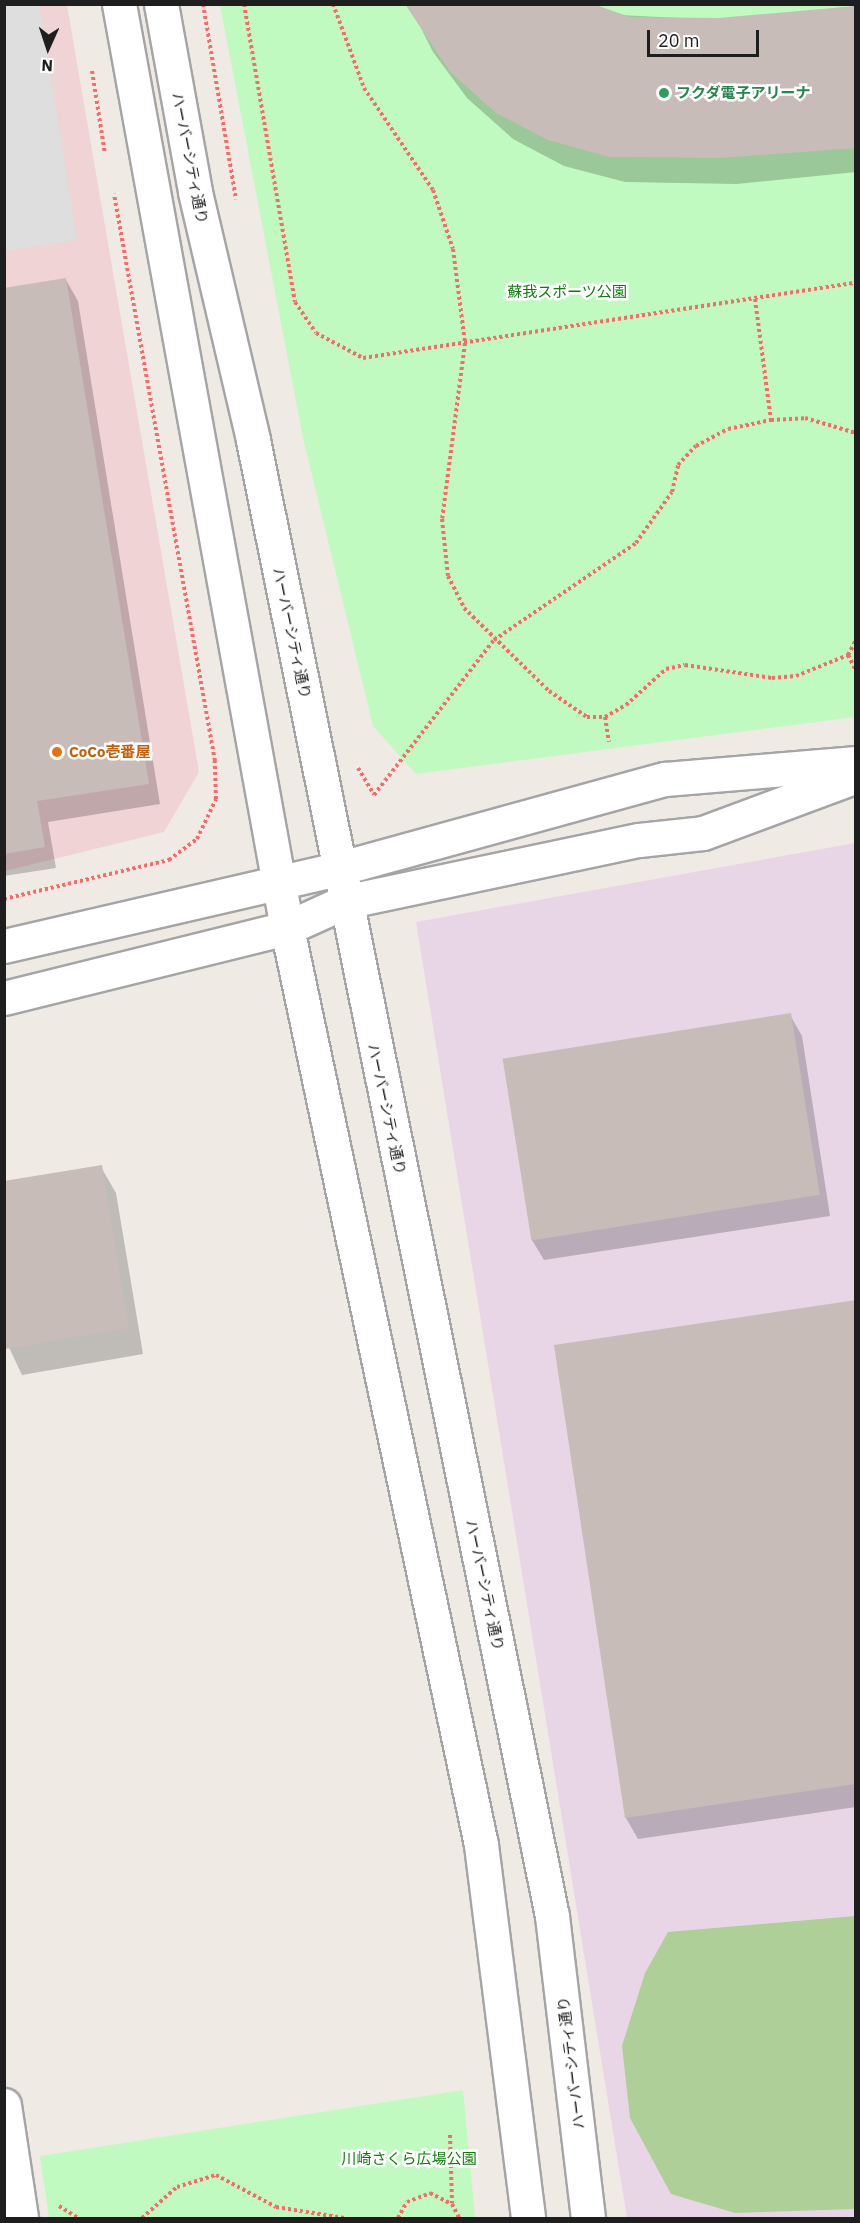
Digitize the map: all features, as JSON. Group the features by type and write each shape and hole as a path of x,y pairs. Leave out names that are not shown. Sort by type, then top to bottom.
{"street":[{"path":"119,4 208,516 282,881 287,928 481,1845 528,2218"},
{"name":"ハーバーシティ通り","path":"161,4 195,192 253,440 340,868 344,902 552,1916 588,2218"},
{"path":"4,946 340,868 692,776 855,763"},
{"path":"692,776 716,798 716,819 703,832"},
{"path":"4,998 287,928 344,902 639,840 703,832 855,776"},
{"path":"4,2105 21,2218"}],"path":[{"path":"244,4 295,302 315,333 363,358 855,283"},
{"path":"333,4 364,88 433,190 453,249 465,343 443,531 448,576 464,608 494,640 568,705 587,717 605,717 666,669 685,665 772,678 796,676 848,655 855,640"},
{"path":"90,62 105,154"},
{"path":"4,899 169,860 197,839 216,800 215,761 114,194"},
{"path":"755,299 771,420"},
{"path":"375,795 494,640 636,543 667,501 678,465 696,446 728,429 771,420 806,418 855,433"},
{"path":"848,655 855,671"},
{"path":"605,717 609,742"},
{"path":"450,2135 452,2204 459,2218"},
{"path":"142,2218 177,2187 216,2175 290,2212 344,2218"},
{"path":"398,2218 418,2195 430,2193 452,2204"},
{"path":"59,2206 78,2218"}],"shaded area":[{"path":"5,4 39,5 77,240 5,251"},
{"path":"4,5 67,5 199,772 164,832 5,871"},
{"path":"855,843 855,2218 627,2218 416,922"}],"green space":[{"name":"蘇我スポーツ公園","path":"220,5 855,5 855,717 416,774 373,726 303,438"},
{"path":"855,1916 855,2209 735,2213 671,2194 630,2118 622,2046 645,1973 668,1932"},
{"name":"川崎さくら広場公園","path":"463,2090 475,2218 49,2218 40,2156"}],"building":[{"name":"フクダ電子アリーナ","path":"405,4 593,4 630,17 718,18 856,6 856,148 721,158 609,157 548,140 496,113 450,72"},
{"path":"66,278 149,784 37,801 45,847 4,854 4,288"},
{"path":"791,1013 820,1195 531,1240 503,1059"},
{"path":"102,1165 129,1328 5,1349 4,1181"},
{"path":"856,1300 856,1784 625,1818 554,1345"}],"place":[{"name":"フクダ電子アリーナ","path":"664,93"},
{"name":"CoCo壱番屋","path":"57,752"}]}
